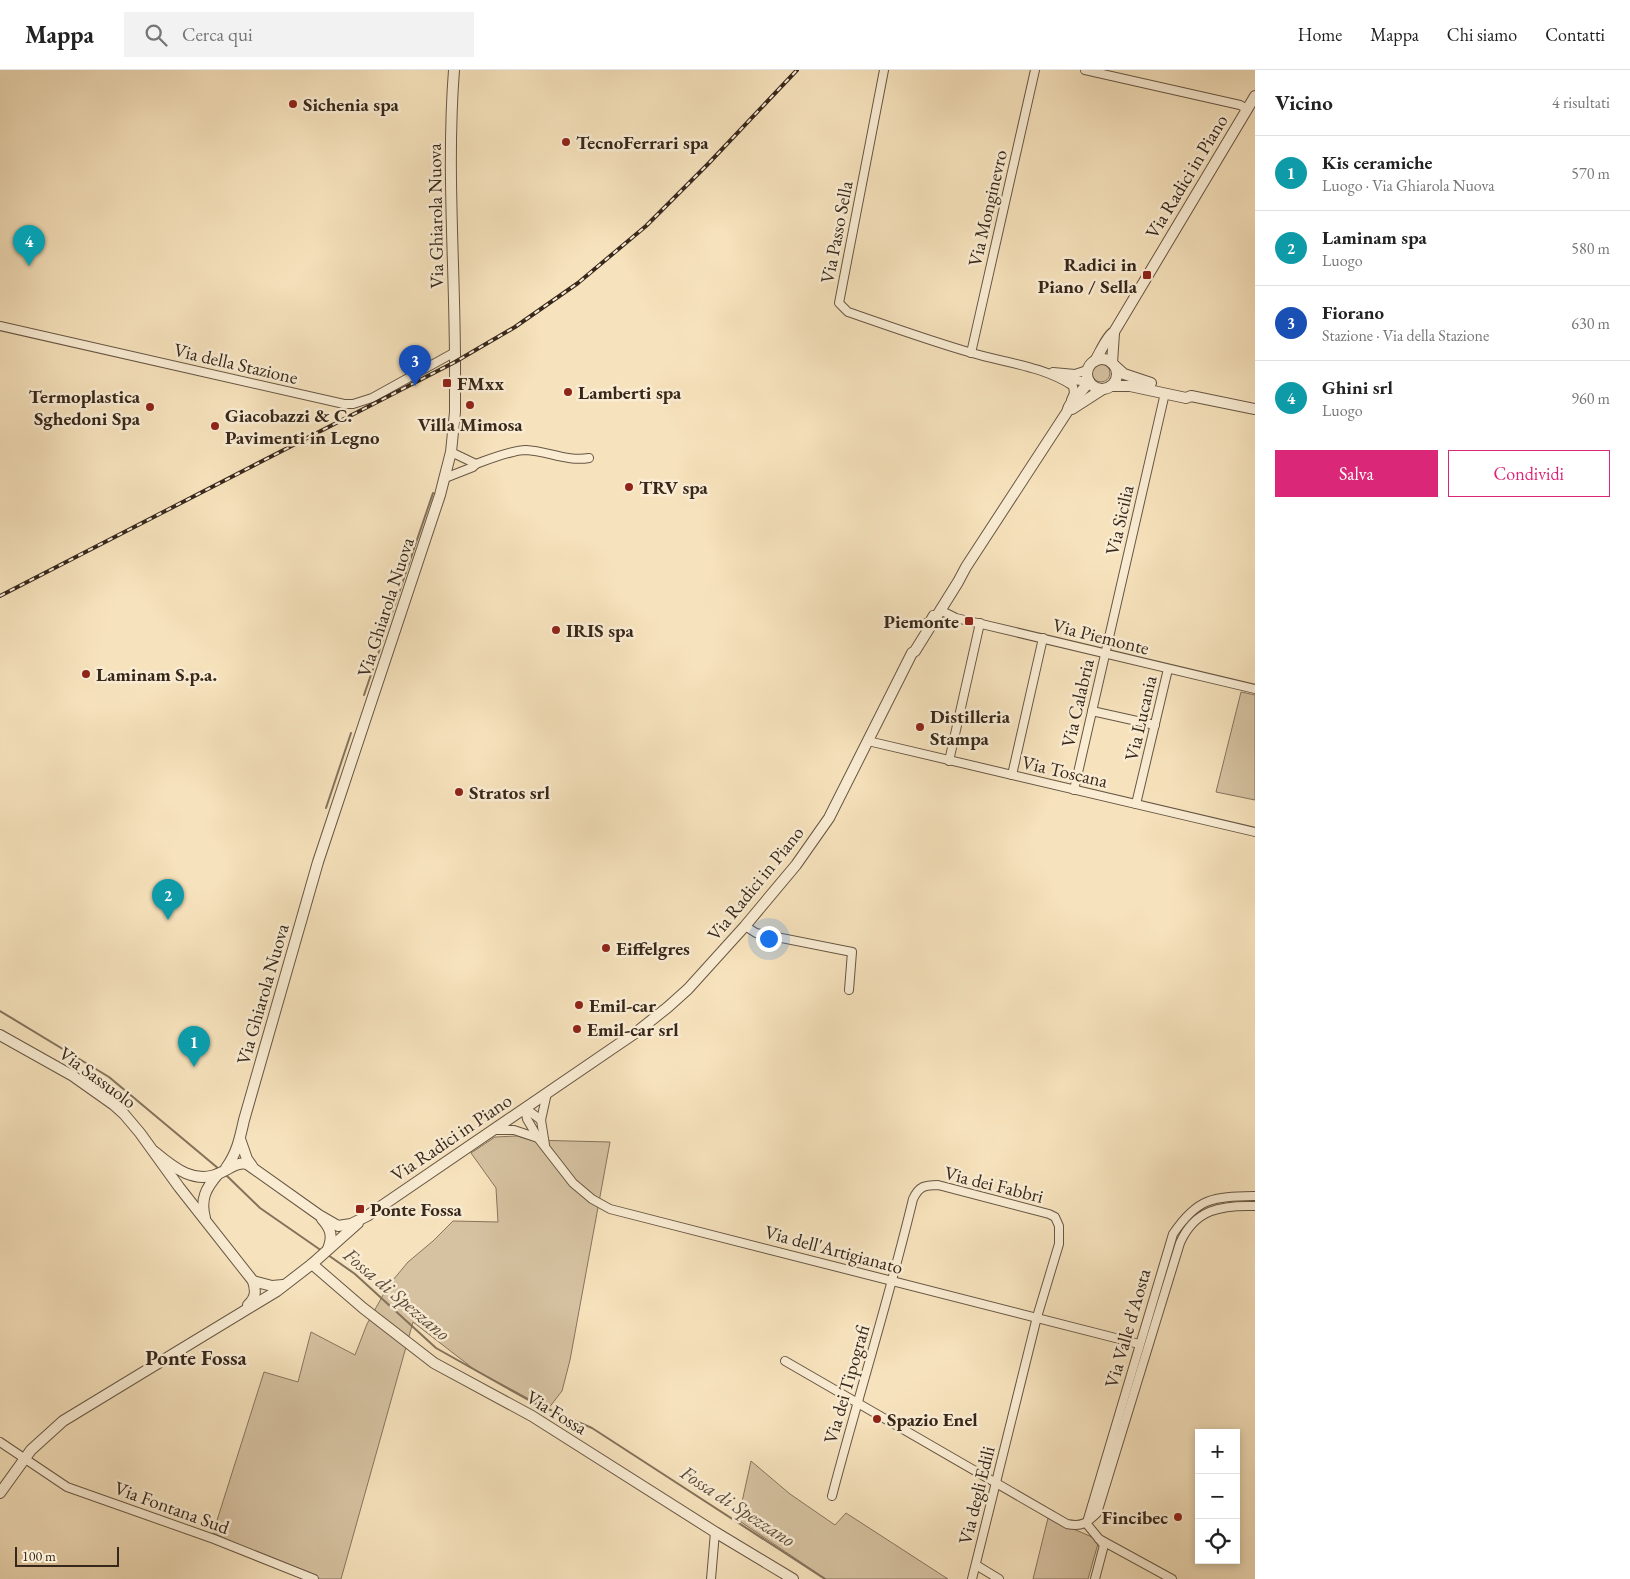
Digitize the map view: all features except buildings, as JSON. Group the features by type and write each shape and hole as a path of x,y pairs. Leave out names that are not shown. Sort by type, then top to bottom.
{"street":[{"name":"Via Ghiarola Nuova","path":"231,1164 240,1139 318,862 396,632 445,478 451,452 455,412 450,176 454,70"},
{"name":"Via Passo Sella","path":"884,70 840,303 848,312 971,353 1046,372 1060,378 1081,381 1088,377"},
{"name":"Via Monginevro","path":"971,353 1035,70"},
{"path":"1085,70 1240,105 1247,109"},
{"name":"Via Radici in Piano","path":"1095,361 1255,96"},
{"name":"Via della Stazione","path":"0,326 24,333 344,404 353,404 372,398 455,352"},
{"path":"1067,409 1107,387 1116,378 1117,374 1113,364 1114,332"},
{"path":"912,653 916,651 966,567 1067,409 1078,396 1095,361 1103,359 1113,364 1124,374 1141,381 1175,388 1192,396 1255,409"},
{"name":"Via Passo Sella","path":"1046,372 1088,377"},
{"path":"1088,377 1096,388 1130,386 1186,398 1192,396"},
{"path":"1060,378 1073,386 1074,393 1067,409"},
{"name":"Via Sicilia","path":"1106,654 1165,393"},
{"path":"445,478 476,464 524,450 579,460 589,458"},
{"path":"451,452 476,464"},
{"path":"912,653 916,638 924,624 950,583 966,567"},
{"path":"940,610 940,605 951,588 950,583"},
{"path":"924,624 929,622 936,611 940,610"},
{"name":"Via Piemonte","path":"940,610 956,618 1255,689"},
{"path":"949,761 980,623"},
{"path":"1012,775 1043,638"},
{"name":"Via Radici in Piano","path":"362,1219 638,1032 668,1007 714,961 796,865 828,818 912,653"},
{"name":"Via Calabria","path":"1074,790 1106,654"},
{"name":"Via Lucania","path":"1136,804 1168,669"},
{"path":"1092,711 1155,725"},
{"name":"Via Toscana","path":"868,741 1255,832"},
{"path":"745,926 756,932 852,952 849,990"},
{"name":"Via Sassuolo","path":"0,1035 73,1076 114,1105 140,1133 179,1187 206,1219"},
{"name":"Via dell'Artigianato","path":"545,1145 541,1120 547,1093"},
{"path":"525,1108 541,1120"},
{"name":"Via dell'Artigianato","path":"525,1108 527,1119 538,1138 573,1183 592,1199 610,1208 1139,1344"},
{"name":"Via dell'Artigianato","path":"493,1130 514,1130 538,1138"},
{"path":"240,1139 247,1159 252,1166 319,1215 341,1226 362,1219"},
{"path":"155,1152 170,1165 186,1175 198,1177 216,1175"},
{"path":"238,1314 252,1302 256,1289 253,1281 206,1219 202,1208 205,1191 216,1175 231,1164 241,1163 252,1166"},
{"name":"Via dei Fabbri","path":"893,1281 916,1191 925,1185 938,1185 1055,1217 1060,1226 1059,1244 1037,1317"},
{"name":"Via Valle d'Aosta","path":"1086,1523 1092,1510 1139,1344 1173,1234 1184,1217 1208,1201 1222,1197 1255,1196"},
{"name":"Via Valle d'Aosta","path":"1086,1523 1097,1513 1180,1243 1186,1231 1202,1215 1210,1211 1229,1206 1255,1206"},
{"path":"319,1215 331,1231 331,1246"},
{"path":"0,1494 31,1450 63,1421 285,1285 312,1264 362,1219"},
{"name":"Via Fossa","path":"312,1264 363,1308 434,1363 532,1416 714,1532 793,1579"},
{"path":"253,1281 272,1286 285,1285"},
{"name":"Via dei Tipografi","path":"832,1496 857,1402 893,1281"},
{"name":"Via degli Edili","path":"972,1579 1037,1317"},
{"path":"786,1361 1067,1524 1078,1526 1086,1523 1104,1545 1095,1579"},
{"name":"Via Fontana Sud","path":"0,1442 68,1487 214,1539 314,1579"},
{"path":"711,1579 714,1532"},
{"path":"1099,1539 1172,1579"},
{"name":"Via degli Edili","path":"976,1564 999,1579"}],"shaded area":[{"path":"1101,364 1107,367 1110,373 1107,379 1101,382 1095,379 1092,373 1095,367"},
{"path":"1241,692 1255,695 1255,800 1216,792"},
{"path":"517,1136 530,1140 610,1142 570,1360 562,1391 548,1409 475,1370 413,1322 341,1579 315,1579 213,1533 264,1372 298,1382 311,1332 355,1355 367,1324 388,1286 408,1262 453,1221 498,1222 496,1188 471,1153 495,1137"},
{"path":"751,1461 790,1494 835,1525 846,1513 948,1579 826,1579 738,1520"},
{"path":"1048,1518 1099,1540 1088,1579 1033,1579"}],"waterway":[{"path":"364,695 433,493"},
{"path":"326,808 351,733"},
{"name":"Fossa di Spezzano","path":"0,1011 109,1077 219,1169"},
{"name":"Fossa di Spezzano","path":"226,1175 260,1208 322,1251"},
{"name":"Fossa di Spezzano","path":"328,1255 355,1274 436,1348 532,1402 592,1428 825,1579"}],"railway":[{"path":"0,596 455,362 515,327 578,283 646,226 797,70"}],"place":[{"name":"Sichenia spa","path":"293,104"},
{"name":"TecnoFerrari spa","path":"566,142"},
{"name":"Ghini srl","path":"29,266"},
{"name":"Radici in Piano / Sella","path":"1147,275"},
{"name":"FMxx","path":"447,383"},
{"name":"Fiorano","path":"415,386"},
{"name":"Lamberti spa","path":"568,392"},
{"name":"Villa Mimosa","path":"470,405"},
{"name":"Termoplastica Sghedoni Spa","path":"150,407"},
{"name":"Giacobazzi & C. Pavimenti in Legno","path":"215,426"},
{"name":"TRV spa","path":"629,487"},
{"name":"Piemonte","path":"969,621"},
{"name":"IRIS spa","path":"556,630"},
{"name":"Laminam S.p.a.","path":"86,674"},
{"name":"Distilleria Stampa","path":"920,727"},
{"name":"Stratos srl","path":"459,792"},
{"name":"Laminam spa","path":"168,920"},
{"name":"Eiffelgres","path":"606,948"},
{"name":"Emil-car","path":"579,1005"},
{"name":"Emil-car srl","path":"577,1029"},
{"name":"Kis ceramiche","path":"194,1067"},
{"name":"Ponte Fossa","path":"360,1209"},
{"name":"Spazio Enel","path":"877,1419"},
{"name":"Fincibec","path":"1178,1517"}],"district":[{"name":"Ponte Fossa","path":"196,1358"}]}
